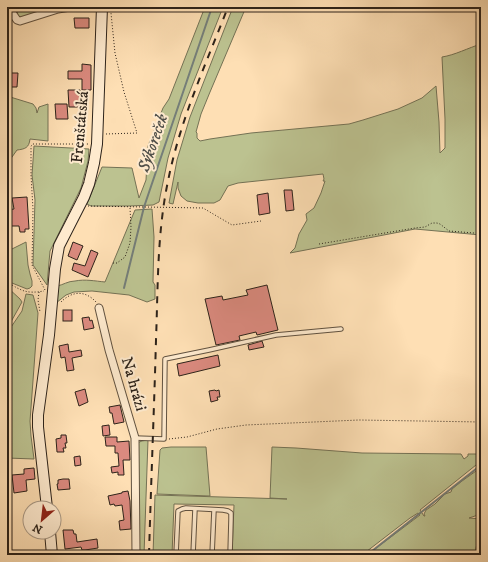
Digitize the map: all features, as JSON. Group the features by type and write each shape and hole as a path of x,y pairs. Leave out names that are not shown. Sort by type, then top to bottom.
{"main road":[{"name":"Frenštátská","path":"46,500 38,421 56,304 49,290 59,246 89,184 94,163 97,139 102,7"},
{"path":"51,540 52,555"}],"street":[{"path":"8,7 16,20 20,21 58,9 70,7"},
{"name":"Na hrázi","path":"99,308 109,350 134,438 136,555"}],"lane":[{"path":"134,438 164,439 165,359 276,335 341,329"},
{"path":"176,555 178,511 182,509 228,511 231,513 230,555"},
{"path":"193,555 195,509"},
{"path":"212,555 214,510"}],"path":[{"path":"7,282 24,291 32,293 49,290 32,265 33,209 31,146 33,144 97,139 137,133 124,92 115,53 111,13"},
{"path":"80,203 90,207 203,208 232,225 261,221"},
{"path":"113,263 117,263 125,257 130,243 130,208"},
{"path":"319,244 425,227 432,223 440,224 448,231 474,234 481,233"},
{"path":"39,292 38,300 40,312"},
{"path":"56,304 65,298 78,293 91,297 99,308"},
{"path":"164,439 187,437 216,429 246,425 359,420 481,422"}],"green space":[{"path":"17,7 59,7 18,18"},
{"path":"205,7 223,7 181,114 168,158 159,202 153,205 129,206 91,206 87,204 102,167 132,168 139,198 146,180 148,146 163,108 169,99"},
{"path":"233,7 246,7 201,114 196,132 197,138 200,141 251,133 349,124 398,109 422,98 436,86 440,153 445,148 442,57 481,44 481,235 415,229 290,253 295,248 299,234 307,220 306,214 314,208 321,193 325,181 323,181 323,174 238,183 228,186 220,200 214,203 187,201 181,196 178,188 178,182 173,204 169,203 177,160 190,117"},
{"path":"7,96 33,104 37,113 39,107 48,104 48,141 30,139 28,146 17,150 7,164"},
{"path":"34,146 89,149 88,161 81,188 50,251 47,285 33,265 35,200 32,175"},
{"path":"152,209 154,237 153,282 155,285 155,299 147,302 129,295 92,291 74,292 66,295 56,303 57,286 79,280 105,282 135,210"},
{"path":"26,242 28,265 32,281 32,286 27,289 7,281 7,243 12,249"},
{"path":"7,287 22,302 7,329"},
{"path":"26,294 33,295 38,313 30,421 34,459 7,458 7,333 22,311"},
{"path":"148,440 144,555 139,555 137,443"},
{"path":"206,447 210,496 157,494 160,450 162,448"},
{"path":"272,447 362,453 461,454 464,459 468,456 468,454 481,454 481,461 420,510 425,516 424,514 426,510 435,504 445,494 451,492 452,489 476,471 481,473 481,514 469,518 481,519 481,529 474,555 367,555 420,515 418,513 362,555 232,555 234,505 174,504 172,555 153,555 155,495 287,499 270,498"}],"building":[{"path":"74,18 89,18 89,28 75,28"},
{"path":"82,64 91,65 91,90 82,90 82,79 68,79 68,71 82,71"},
{"path":"10,73 18,73 17,87 9,87"},
{"path":"68,90 80,90 81,107 69,107"},
{"path":"55,104 67,104 68,119 56,119"},
{"path":"284,190 292,190 294,210 286,211"},
{"path":"268,193 270,213 259,215 257,195"},
{"path":"27,197 29,229 25,229 25,232 20,232 19,226 9,226 7,210 14,209 12,198"},
{"path":"73,242 83,246 77,260 68,256"},
{"path":"91,250 98,253 88,277 72,270 74,263 85,266"},
{"path":"267,285 278,330 257,335 256,332 239,336 240,340 216,345 205,299 222,296 223,300 248,295 246,290"},
{"path":"63,310 72,310 72,321 63,321"},
{"path":"89,317 90,321 92,320 94,328 84,330 82,318"},
{"path":"262,341 264,347 249,350 248,345"},
{"path":"68,344 69,352 81,350 82,356 72,358 74,370 67,371 65,357 61,358 59,346"},
{"path":"218,355 220,366 179,376 177,364"},
{"path":"85,389 88,402 79,406 75,392"},
{"path":"219,390 220,397 217,397 218,400 211,402 209,391"},
{"path":"120,405 124,422 114,424 109,407"},
{"path":"109,425 110,435 103,436 102,426"},
{"path":"61,435 66,435 66,448 63,448 64,452 57,452 56,439 61,438"},
{"path":"105,437 117,437 117,442 129,441 130,460 123,460 124,475 118,475 118,472 112,473 111,467 119,466 118,453 115,453 115,446 106,446"},
{"path":"80,456 81,465 75,466 74,457"},
{"path":"34,468 35,479 26,480 27,491 14,493 12,475 24,474 24,469"},
{"path":"69,479 70,489 58,490 58,480"},
{"path":"128,491 130,501 131,529 120,530 119,521 124,520 122,505 110,505 108,496"},
{"path":"63,530 73,530 74,534 76,534 77,542 97,539 98,548 85,550 82,550 81,547 65,549"}],"waterway":[{"name":"Sýkoreček","path":"124,288 144,207 212,7"},
{"path":"367,555 481,465"}],"railway":[{"path":"149,555 159,260 164,201 173,158 186,114 228,7"}]}
